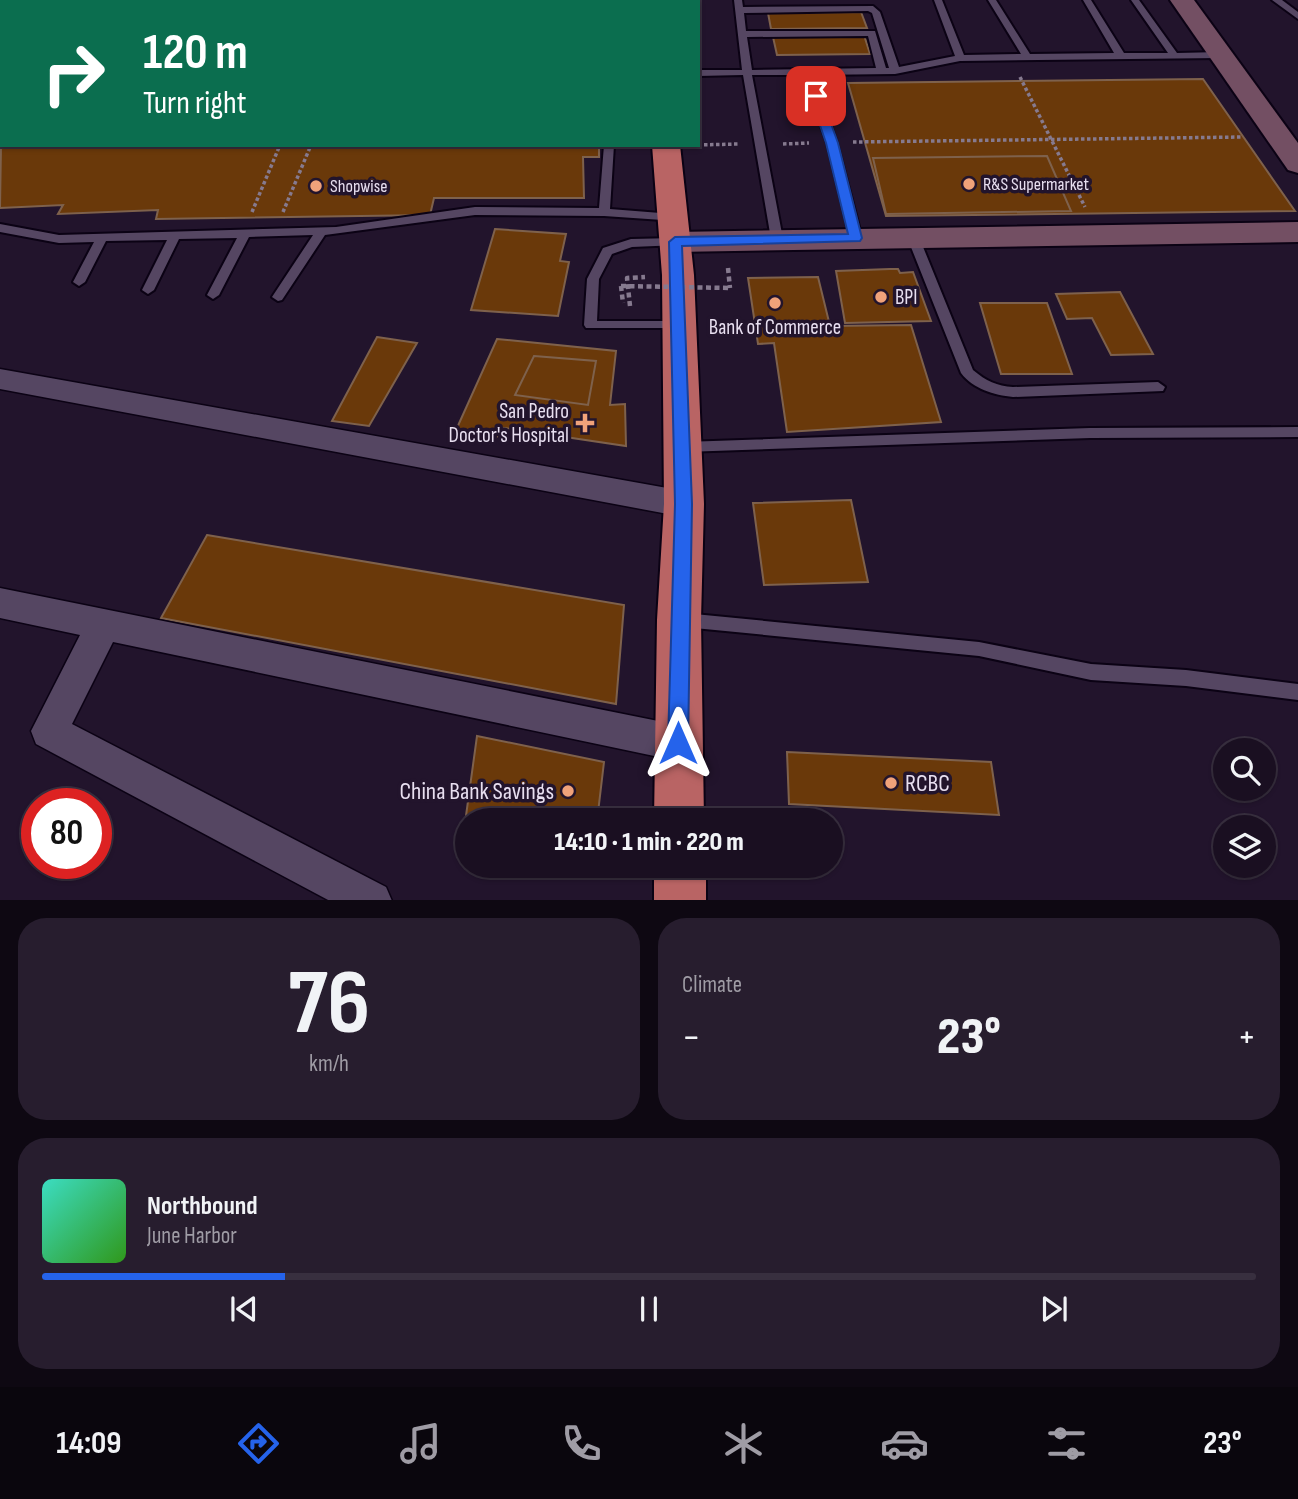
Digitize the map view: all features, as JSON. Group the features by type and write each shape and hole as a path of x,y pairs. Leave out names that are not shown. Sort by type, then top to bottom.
{"highway":[{"path":"666,147 674,230 684,504 679,620 679,808"},
{"path":"680,878 680,900"}],"main road":[{"path":"1182,0 1298,164"},
{"path":"674,230 777,239 1298,232"}],"street":[{"path":"0,379 684,504"},
{"path":"0,603 678,743"},
{"path":"104,624 49,731 370,900"}],"lane":[{"path":"938,0 960,58"},
{"path":"992,0 1027,57"},
{"path":"1087,0 1120,55"},
{"path":"1135,0 1174,55"},
{"path":"1276,0 1298,16"},
{"path":"777,239 747,72 738,5 870,8 876,12 895,71"},
{"path":"742,34 872,33 882,71"},
{"path":"700,73 895,71 960,58 1220,55"},
{"path":"807,72 832,143 856,238"},
{"path":"604,212 609,147"},
{"path":"0,228 59,239 321,232 475,211 604,212 674,230"},
{"path":"674,230 607,251 593,279 590,325 678,325"},
{"path":"278,297 321,232"},
{"path":"213,295 245,234"},
{"path":"148,290 174,237"},
{"path":"913,237 968,373 984,386 996,391 1013,392 1158,387"},
{"path":"79,282 102,238"},
{"path":"682,447 1090,433 1298,432"},
{"path":"679,620 979,649 1091,672 1186,678 1298,692"}],"path":[{"path":"1007,58 1023,81 1097,233"},
{"path":"700,145 1278,136"},
{"path":"245,234 249,218 279,147"},
{"path":"277,233 310,147"},
{"path":"627,278 630,308 624,308 621,286 730,288"}],"building":[{"path":"861,12 867,28 771,29 768,13"},
{"path":"864,35 870,54 777,55 773,37"},
{"path":"1203,79 1295,211 886,216 848,83"},
{"path":"1,147 599,147 599,157 583,157 584,198 434,198 430,215 156,219 158,210 58,214 63,205 0,208"},
{"name":"R&S Supermarket","path":"1047,156 1071,211 886,214 873,158"},
{"path":"495,229 566,234 560,261 569,262 558,316 471,310"},
{"name":"BPI","path":"898,269 900,273 913,272 931,321 845,323 836,271"},
{"path":"818,277 830,326 911,325 941,422 787,432 774,343 758,344 748,278"},
{"path":"1120,292 1153,354 1111,355 1092,318 1067,319 1056,294"},
{"path":"980,303 1047,303 1072,374 1001,374"},
{"path":"377,337 417,343 369,426 332,421"},
{"name":"San Pedro Doctor's Hospital","path":"497,339 616,351 610,405 625,404 626,446 504,428 491,444 452,439"},
{"path":"534,356 596,361 588,405 515,395"},
{"path":"851,500 868,582 764,585 753,503"},
{"path":"207,535 624,605 616,704 161,618"},
{"path":"477,736 604,762 599,808 467,808"},
{"name":"RCBC","path":"787,752 991,762 999,815 789,804"}],"place":[{"name":"R&S Supermarket","path":"969,184"},
{"name":"Shopwise","path":"316,186"},
{"name":"BPI","path":"881,297"},
{"name":"Bank of Commerce","path":"775,303"},
{"name":"San Pedro Doctor's Hospital","path":"585,423"},
{"name":"RCBC","path":"891,783"},
{"name":"China Bank Savings","path":"568,791"}],"route":[{"path":"678,743 684,504 675,242 856,238 832,143 816,96"}]}
